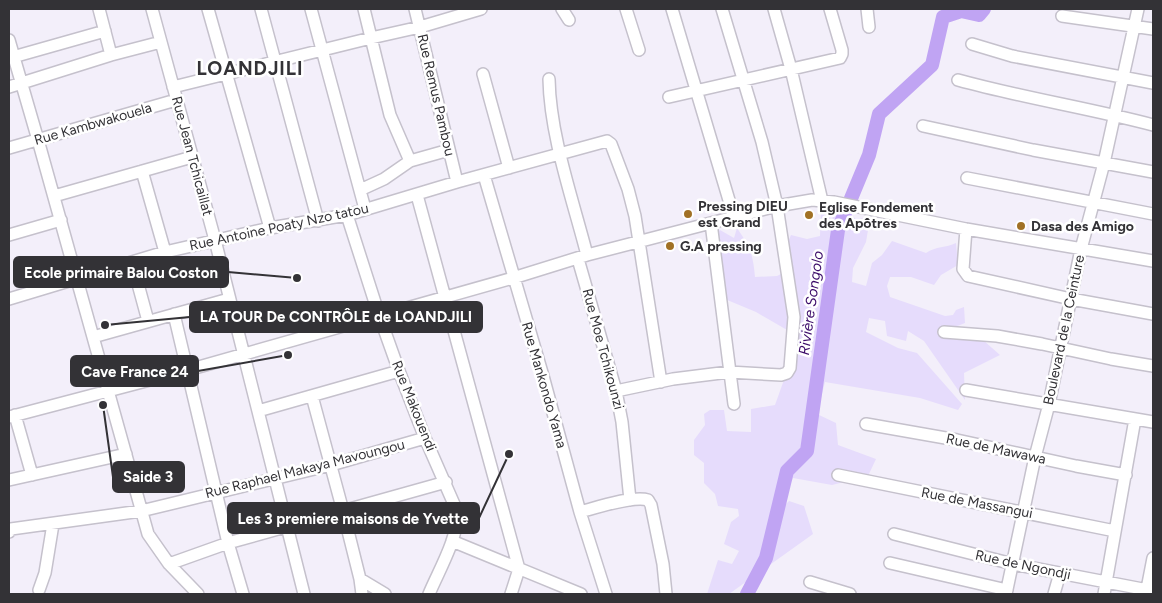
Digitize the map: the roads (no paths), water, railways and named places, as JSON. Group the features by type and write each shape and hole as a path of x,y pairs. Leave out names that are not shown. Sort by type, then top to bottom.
{"street":[{"path":"99,9 111,55"},
{"name":"Rue Jean Tchicaillat","path":"152,9 215,240 304,594"},
{"path":"208,9 270,228"},
{"path":"261,9 318,221"},
{"path":"312,9 365,209"},
{"path":"364,9 390,115 410,161"},
{"name":"Rue Remus Pambou","path":"415,9 457,182"},
{"path":"174,87 420,27 481,9"},
{"path":"562,9 569,20"},
{"path":"626,9 639,50"},
{"path":"672,9 734,217"},
{"path":"616,391 673,378 729,372 781,375 787,373 790,368 794,316 776,206 762,142 722,9"},
{"path":"774,9 828,201"},
{"path":"669,97 840,58 842,50 830,9"},
{"path":"867,9 869,27"},
{"name":"Boulevard de la Ceinture","path":"1006,592 1035,457 1049,404 1081,249 1104,163 1138,9"},
{"path":"1062,16 1153,29"},
{"path":"14,57 105,31"},
{"path":"9,40 141,511 152,542 169,564 198,594"},
{"path":"9,87 111,55 161,42"},
{"path":"972,44 1012,56 1153,83"},
{"path":"484,74 509,168"},
{"name":"Rue Moe Tchikounzi","path":"549,79 549,97 582,257 622,422 630,500"},
{"path":"958,80 1153,125"},
{"name":"Rue Kambwakouela","path":"9,148 176,100"},
{"path":"923,126 1033,150 1153,172"},
{"name":"Rue Antoine Poaty Nzo tatou","path":"9,298 165,252 270,228 346,215 607,141 611,144 628,189 638,226 639,242"},
{"path":"360,190 384,179 410,161 449,150"},
{"path":"54,196 192,156"},
{"path":"142,170 165,252"},
{"name":"Rue Mankondo Yama","path":"484,175 580,512 606,594"},
{"path":"967,178 1153,214"},
{"path":"417,195 520,569 511,594"},
{"path":"32,475 12,416 109,392 582,257 776,206 812,200 828,201 966,229 1153,261"},
{"name":"Rue Makouendi","path":"346,215 399,370 425,438 446,482 457,511 458,522 452,541 429,594"},
{"path":"9,232 61,220"},
{"path":"711,223 734,404"},
{"path":"966,229 963,269 968,276 1071,299 1153,314"},
{"path":"639,242 661,382"},
{"path":"132,262 148,321"},
{"path":"93,337 229,299"},
{"path":"174,314 228,542 243,594"},
{"path":"944,332 997,336 1153,366"},
{"path":"258,410 399,370"},
{"path":"966,390 1153,422"},
{"path":"312,396 343,511 362,594"},
{"path":"1105,588 1135,419"},
{"name":"Rue de Mawawa","path":"866,424 958,440 1126,475"},
{"name":"Rue Raphael Makaya Mavoungou","path":"9,532 11,529 141,511 331,465 425,438"},
{"path":"9,480 126,454"},
{"name":"Rue de Massangui","path":"838,475 1116,531"},
{"path":"169,564 228,542 446,482"},
{"path":"580,512 630,500 644,498 648,500 651,505 664,564 666,594"},
{"path":"39,590 45,573 53,524"},
{"name":"Rue de Ngondji","path":"894,534 1013,564 1060,573 1105,588 1149,591"},
{"path":"452,541 581,594"},
{"path":"1149,591 1153,558"},
{"path":"890,563 1006,592"},
{"path":"1054,594 1060,573"},
{"path":"360,579 384,594"},
{"path":"810,582 850,594"}],"waterway":[{"name":"Rivière Songolo","path":"747,594 766,558 787,471 807,451 838,230 869,155 879,114 932,65 943,17 961,11 979,15 984,9"}],"place":[{"name":"Pressing DIEU est Grand","path":"688,214"},
{"name":"Eglise Fondement des Apôtres","path":"809,215"},
{"name":"Dasa des Amigo","path":"1021,226"},
{"name":"G.A pressing","path":"670,246"},
{"name":"Ecole primaire Balou Coston","path":"297,278"},
{"name":"LA TOUR De CONTRÔLE de LOANDJILI","path":"105,325"},
{"name":"Cave France 24","path":"288,355"},
{"name":"Saide 3","path":"103,405"},
{"name":"Les 3 premiere maisons de Yvette","path":"509,454"}],"district":[{"name":"LOANDJILI","path":"250,68"}]}
